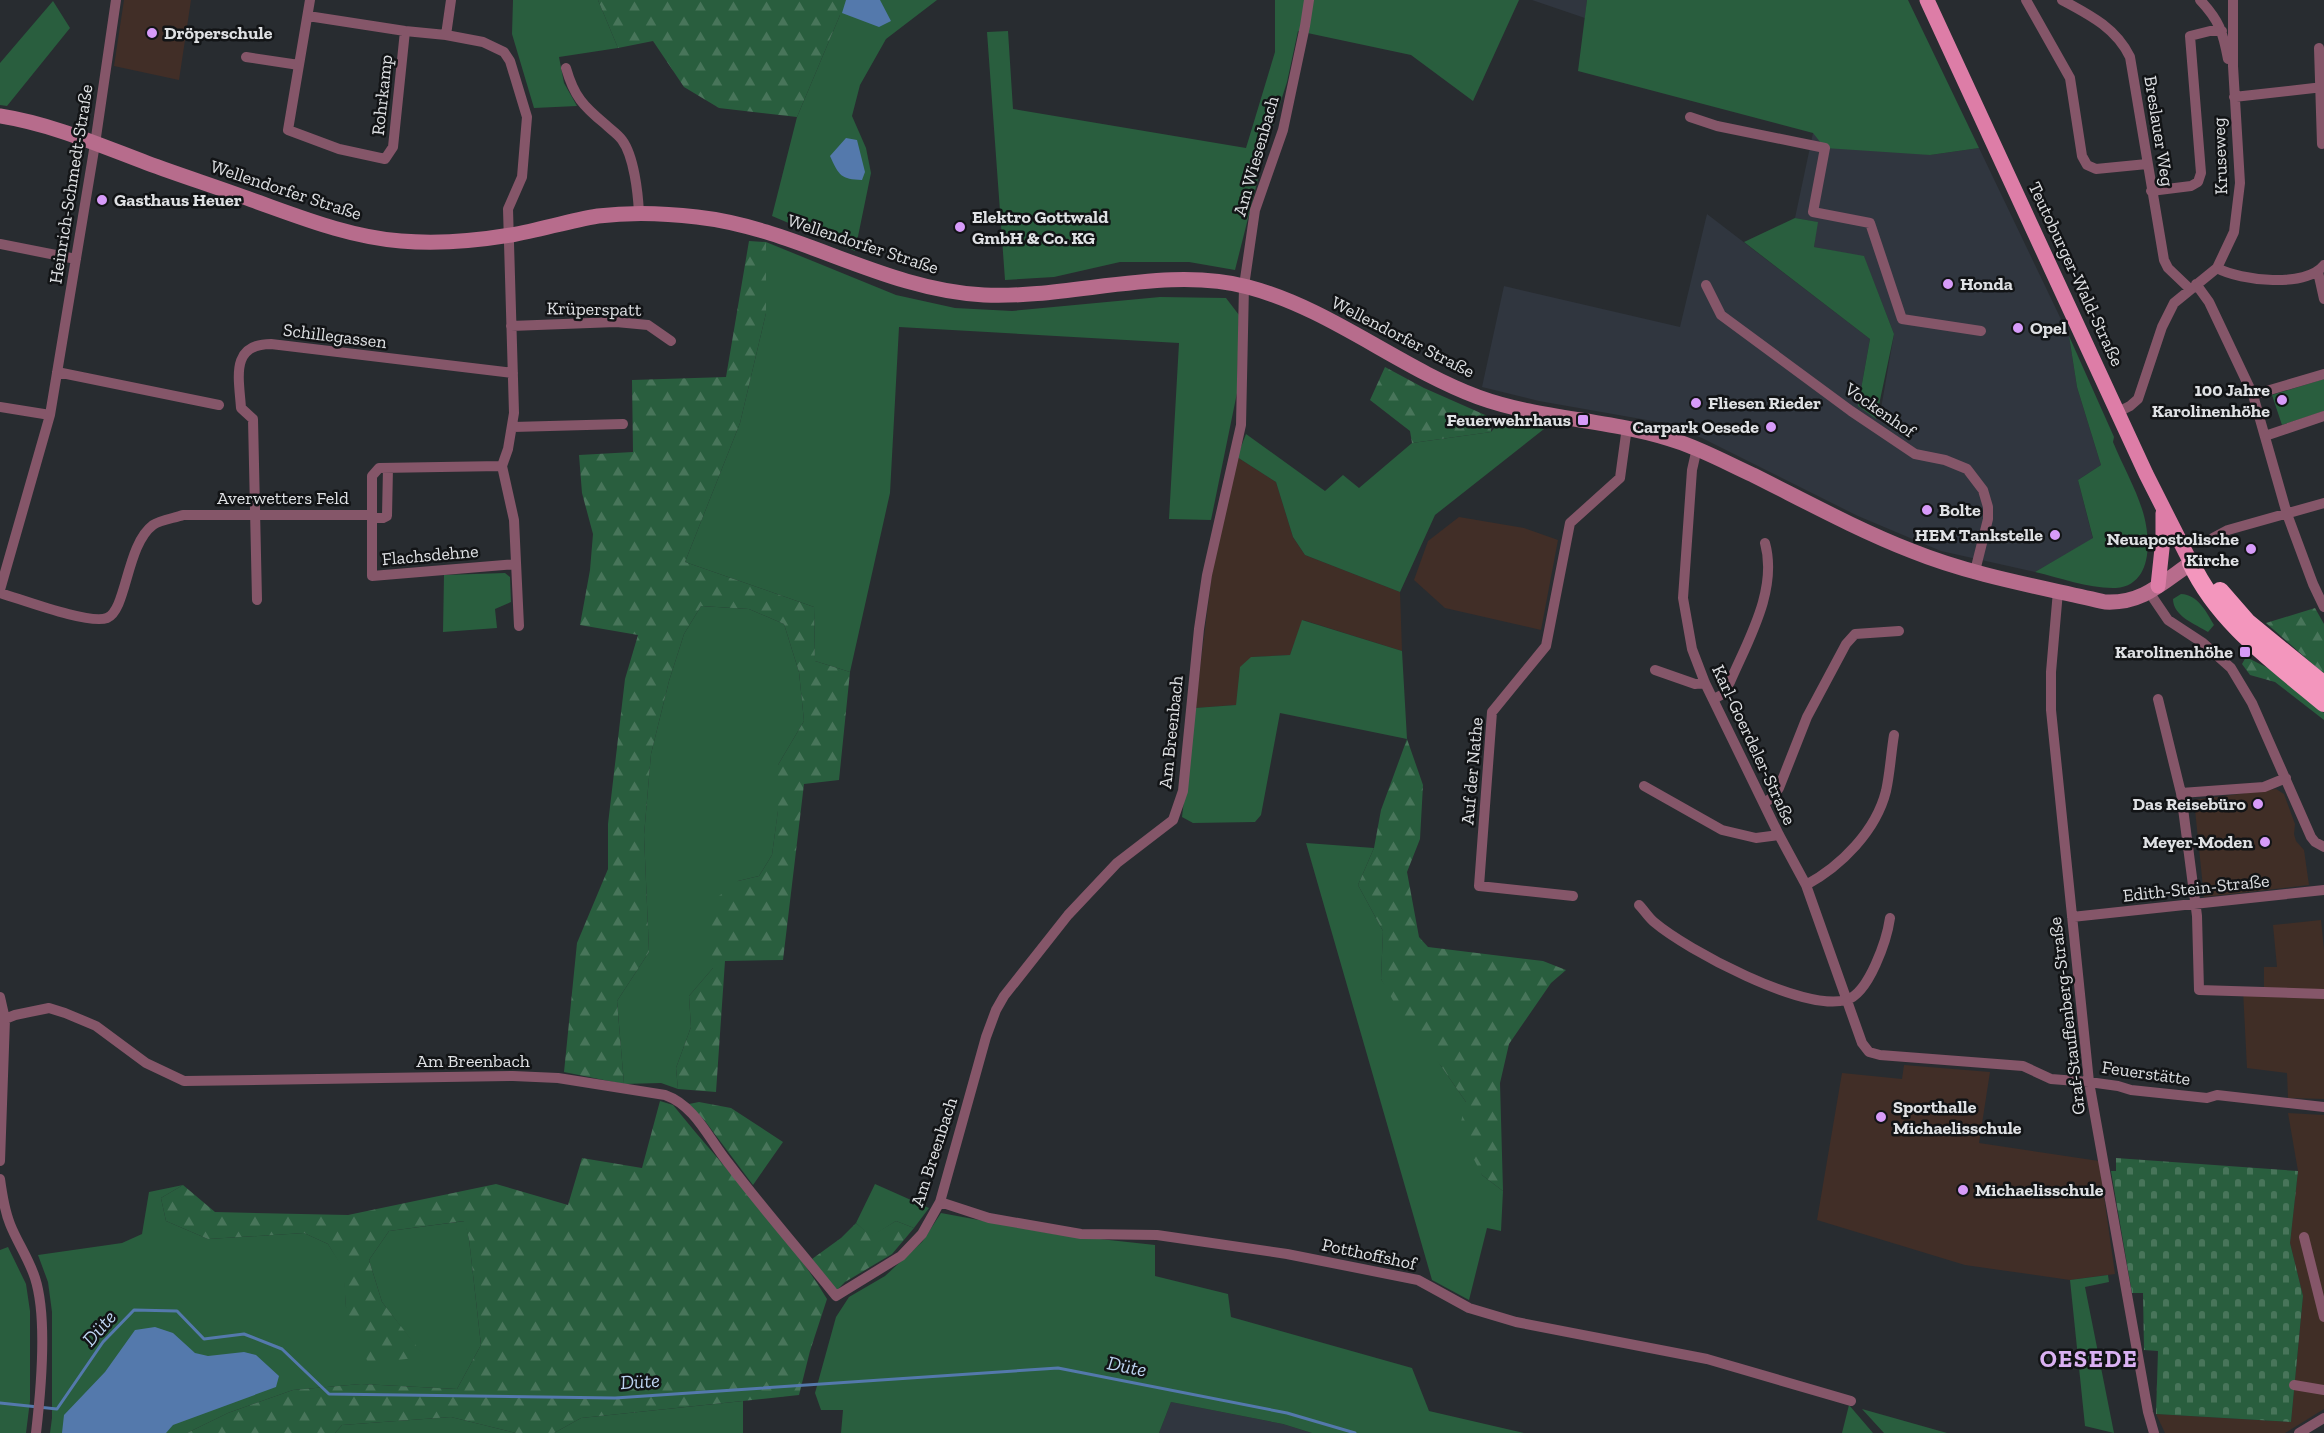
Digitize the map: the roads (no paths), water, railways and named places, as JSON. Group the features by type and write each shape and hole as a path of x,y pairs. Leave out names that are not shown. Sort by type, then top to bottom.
{"highway":[{"path":"2191,563 2211,579 2247,622 2324,686"},
{"path":"2191,563 2202,587 2230,622 2324,703"}],"main road":[{"name":"Teutoburger-Wald-Straße","path":"1927,0 2163,510 2191,563"},
{"path":"2154,589 2163,539 2163,510"}],"street":[{"name":"Heinrich-Schmedt-Straße","path":"0,592 50,415 95,144 116,0"},
{"name":"Rohrkamp","path":"310,0 289,131 339,149 385,159 393,147 405,31"},
{"path":"446,35 451,0"},
{"name":"Am Wiesenbach","path":"1244,286 1255,210 1283,129 1309,0"},
{"path":"2026,0 2070,78 2082,156 2087,165 2096,169 2147,164"},
{"name":"Breslauer Weg","path":"2062,0 2101,21 2126,47 2130,57 2164,260 2168,268 2193,287"},
{"path":"2200,0 2215,16 2222,31 2229,63 2233,66"},
{"name":"Kruseweg","path":"2118,412 2138,399 2166,319 2174,303 2217,268 2234,232 2240,183 2234,97 2233,0"},
{"path":"308,16 483,42 504,52 510,61 526,117 522,177 508,208 513,427 502,466 514,520 519,626"},
{"path":"2151,191 2191,186 2198,182 2201,173 2190,36 2210,31 2222,31"},
{"path":"2319,48 2322,144"},
{"path":"246,57 299,65"},
{"path":"566,68 572,89 588,110 622,140 628,153 638,195 639,213"},
{"path":"2234,97 2321,87"},
{"name":"Wellendorfer Straße","path":"0,116 46,126 299,218 358,235 400,241 509,235 597,217 639,213 695,216 745,226 897,279 940,290 983,295 1046,294 1138,283 1192,280 1244,286 1292,302 1434,378 1477,396 1536,412 1627,427 1697,448 1909,550 1941,562 2058,591 2117,602 2130,601 2154,589 2191,563"},
{"path":"1690,117 1717,126 1825,148 1813,212 1870,223 1902,319 1981,331"},
{"path":"0,244 76,259"},
{"path":"2217,268 2266,280 2281,281 2321,269 2324,299"},
{"name":"Vockenhof","path":"1706,285 1721,315 1851,411 1915,454 1945,460 1967,469 1983,490 1988,507 1988,519 1975,571"},
{"name":"Am Breenbach","path":"5,1019 49,1008 65,1013 96,1026 146,1064 166,1075 184,1081 513,1076 558,1078 664,1095 675,1099 689,1110 728,1163 836,1296 901,1256 922,1234 940,1202 986,1037 1004,996 1068,915 1117,862 1173,820 1183,791 1186,771 1199,629 1207,575 1241,425 1244,286"},
{"path":"2193,287 2209,302 2253,395 2287,514 2323,604"},
{"name":"Krüperspatt","path":"511,326 616,322 648,325 671,341"},
{"name":"Schillegassen","path":"255,514 253,419 241,408 239,368 243,354 249,348 259,344 513,373"},
{"path":"57,372 219,405"},
{"path":"2253,395 2324,374"},
{"path":"0,407 50,415"},
{"path":"2265,436 2324,416"},
{"path":"513,427 623,424"},
{"name":"Auf der Nathe","path":"1573,896 1479,886 1492,712 1546,646 1570,523 1620,477 1627,427"},
{"name":"Karl-Goerdeler-Straße","path":"1697,448 1692,470 1683,598 1692,649 1705,683 1806,885 1862,1043"},
{"path":"372,517 387,516 388,468 502,466"},
{"name":"Averwetters Feld","path":"0,592 87,619 106,618 116,612 140,540 154,524 183,515 372,517 372,476 379,468 388,468"},
{"path":"2213,538 2228,530 2324,503"},
{"path":"255,514 257,600"},
{"name":"Flachsdehne","path":"372,517 372,576 516,564"},
{"path":"1714,699 1723,694 1730,682 1763,605 1769,558 1765,543"},
{"path":"2154,589 2168,620 2204,643 2231,668 2252,703 2311,837 2324,847"},
{"name":"Graf-Stauffenberg-Straße","path":"2058,591 2051,672 2051,710 2089,1082 2154,1433"},
{"path":"1764,802 1773,797 1779,788 1807,717 1846,644 1855,634 1899,631"},
{"path":"1655,670 1695,684 1705,683"},
{"path":"2158,699 2181,793 2195,905 2199,990 2324,994"},
{"path":"1806,885 1819,878 1851,850 1873,823 1886,791 1894,735"},
{"path":"2181,793 2264,787 2286,778"},
{"path":"1644,786 1722,830 1756,838 1779,835"},
{"name":"Edith-Stein-Straße","path":"2072,917 2324,890"},
{"path":"1639,904 1653,921 1684,943 1745,975 1805,998 1833,1001 1848,1000 1862,987 1888,936 1890,918"},
{"path":"0,997 5,1019 0,1161"},
{"name":"Feuerstätte","path":"1862,1043 1869,1052 1880,1055 2023,1066 2051,1079 2207,1098 2217,1095 2324,1107"},
{"path":"0,1179 9,1222 34,1275 39,1294 41,1318 36,1433"},
{"name":"Potthoffshof","path":"940,1202 964,1211 1001,1220 1081,1233 1157,1235 1287,1254 1418,1280 1469,1308 1516,1322 1707,1359 1851,1401"},
{"path":"2304,1237 2324,1317"},
{"path":"2294,1385 2324,1390"},
{"path":"2299,1433 2324,1418"}],"water":[{"path":"846,0 880,0 891,21 879,27 842,13"},
{"path":"846,138 857,140 865,172 862,180 849,179 842,175 830,156"},
{"path":"155,1327 173,1333 195,1353 208,1356 244,1352 256,1355 279,1376 276,1387 173,1425 166,1433 62,1433 64,1415 105,1372 135,1330"}],"waterway":[{"name":"Düte","path":"0,1403 57,1409 103,1342 134,1310 177,1311 204,1339 244,1334 282,1349 329,1394 615,1398 1058,1368 1287,1413 1355,1433"}],"place":[{"name":"Dröperschule","path":"152,33"},
{"name":"Gasthaus Heuer","path":"102,200"},
{"name":"Elektro Gottwald GmbH & Co. KG","path":"960,227"},
{"name":"Honda","path":"1948,284"},
{"name":"Opel","path":"2018,328"},
{"name":"100 Jahre Karolinenhöhe","path":"2282,400"},
{"name":"Fliesen Rieder","path":"1696,403"},
{"name":"Feuerwehrhaus","path":"1583,420"},
{"name":"Carpark Oesede","path":"1771,427"},
{"name":"Bolte","path":"1927,510"},
{"name":"HEM Tankstelle","path":"2055,535"},
{"name":"Neuapostolische Kirche","path":"2251,549"},
{"name":"Karolinenhöhe","path":"2245,652"},
{"name":"Das Reisebüro","path":"2258,804"},
{"name":"Meyer-Moden","path":"2265,842"},
{"name":"Sporthalle Michaelisschule","path":"1881,1117"},
{"name":"Michaelisschule","path":"1963,1190"}],"district":[{"name":"OESEDE","path":"2089,1358"}]}
